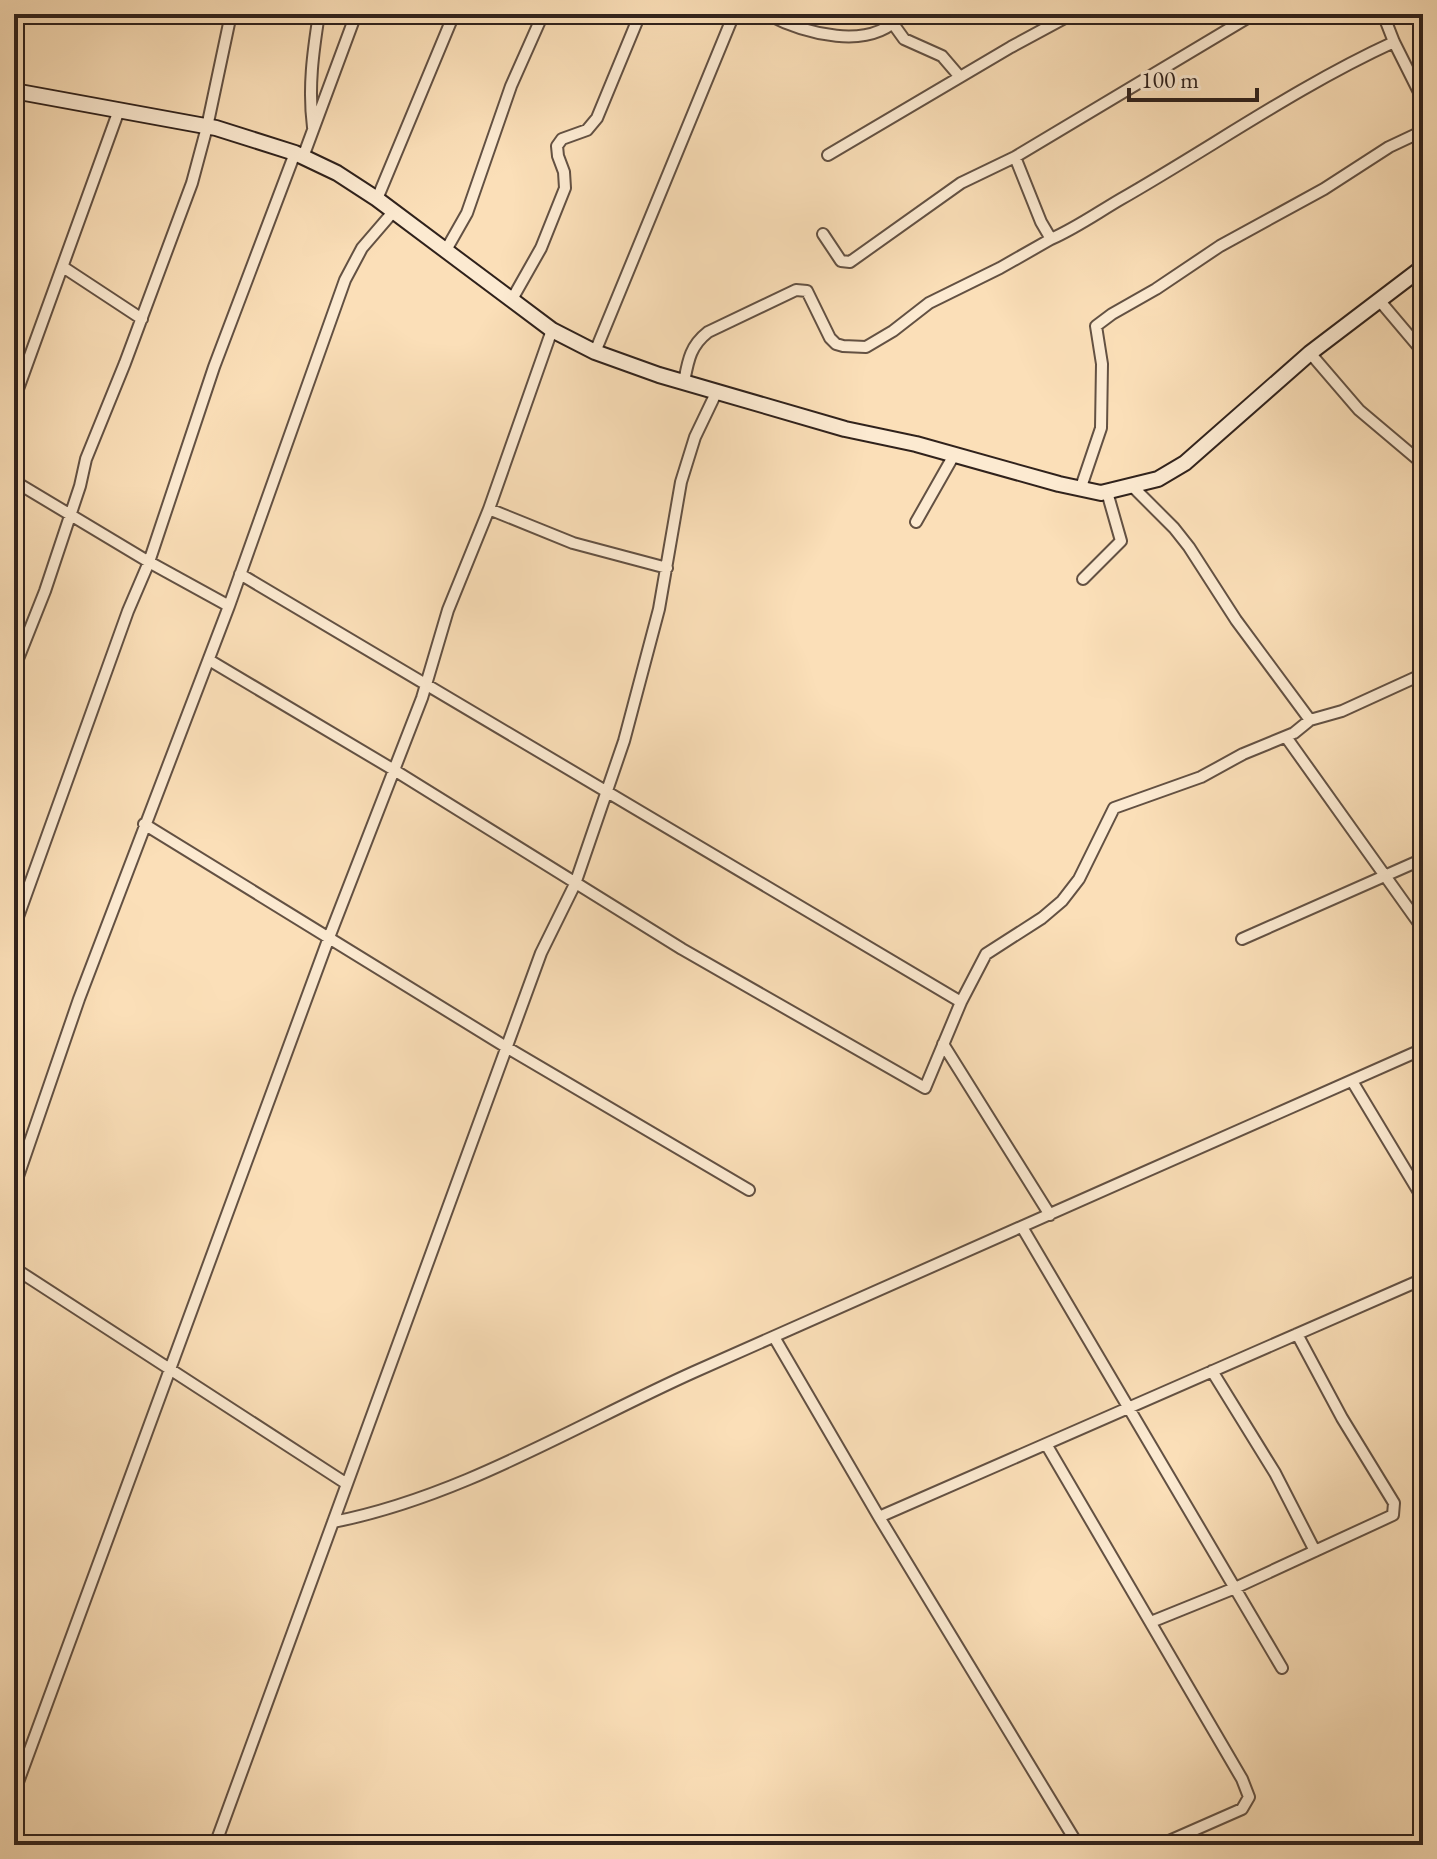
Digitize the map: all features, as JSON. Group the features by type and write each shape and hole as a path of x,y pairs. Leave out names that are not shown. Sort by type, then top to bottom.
{"street":[{"path":"14,669 45,591 86,459 192,183 231,14"},
{"path":"313,127 310,74 319,14"},
{"path":"14,928 128,611 149,562 214,367 356,14"},
{"path":"377,199 454,14"},
{"path":"446,250 467,213 511,86 543,14"},
{"path":"511,301 541,248 565,188 557,146 562,139 587,130 597,118 640,14"},
{"path":"595,352 734,14"},
{"path":"767,14 791,26 832,36 872,32 889,19 902,14"},
{"path":"828,155 1072,14"},
{"path":"823,234 841,261 850,262 961,183 1015,157 1254,14"},
{"path":"1383,14 1423,100"},
{"path":"889,19 904,39 942,56 960,77"},
{"path":"684,382 690,352 698,340 708,332 796,290 807,291 836,344 866,347 929,303 1000,268 1211,147 1278,103 1347,64 1394,42"},
{"path":"14,112 18,92 207,127 299,155 337,173 377,199 552,330 595,352 684,382 845,429 916,444 1080,490 1107,492 1132,486 1158,479 1185,463 1310,353 1423,267"},
{"path":"14,400 119,110"},
{"path":"1080,490 1101,428 1102,364 1096,326 1220,246 1324,189 1389,147 1423,131"},
{"path":"1015,157 1051,239"},
{"path":"14,1188 79,999 209,660 350,268 362,248 393,212"},
{"path":"63,267 142,319"},
{"path":"1379,300 1423,352"},
{"path":"14,1793 328,940 426,685 448,610 489,509 552,330"},
{"path":"1310,353 1359,410 1423,464"},
{"path":"215,1845 541,953 575,884 624,741 659,609 681,482 695,437 717,391"},
{"path":"916,522 954,455"},
{"path":"14,481 229,606"},
{"path":"1132,486 1189,547 1236,620 1310,720"},
{"path":"1083,579 1121,541 1113,522 1107,492"},
{"path":"489,509 573,543 667,568"},
{"path":"240,574 961,1002"},
{"path":"209,660 394,770 682,949 925,1088 961,1002 986,954 1042,918 1062,901 1079,879 1114,808 1201,777 1243,754 1286,737 1310,720 1342,711 1423,674"},
{"path":"1286,737 1423,929"},
{"path":"144,824 328,940 749,1190"},
{"path":"1242,939 1423,859"},
{"path":"943,1044 1050,1215"},
{"path":"333,1522 374,1514 449,1487 774,1337 1423,1049"},
{"path":"1352,1081 1423,1199"},
{"path":"1022,1227 1282,1668"},
{"path":"14,1268 347,1484"},
{"path":"879,1517 1423,1279"},
{"path":"1151,1622 1235,1588 1393,1515 1394,1503 1342,1418 1297,1334"},
{"path":"774,1337 1078,1845"},
{"path":"1212,1371 1275,1473 1315,1551"},
{"path":"1046,1444 1242,1779 1249,1797 1242,1809 1160,1845"}]}
